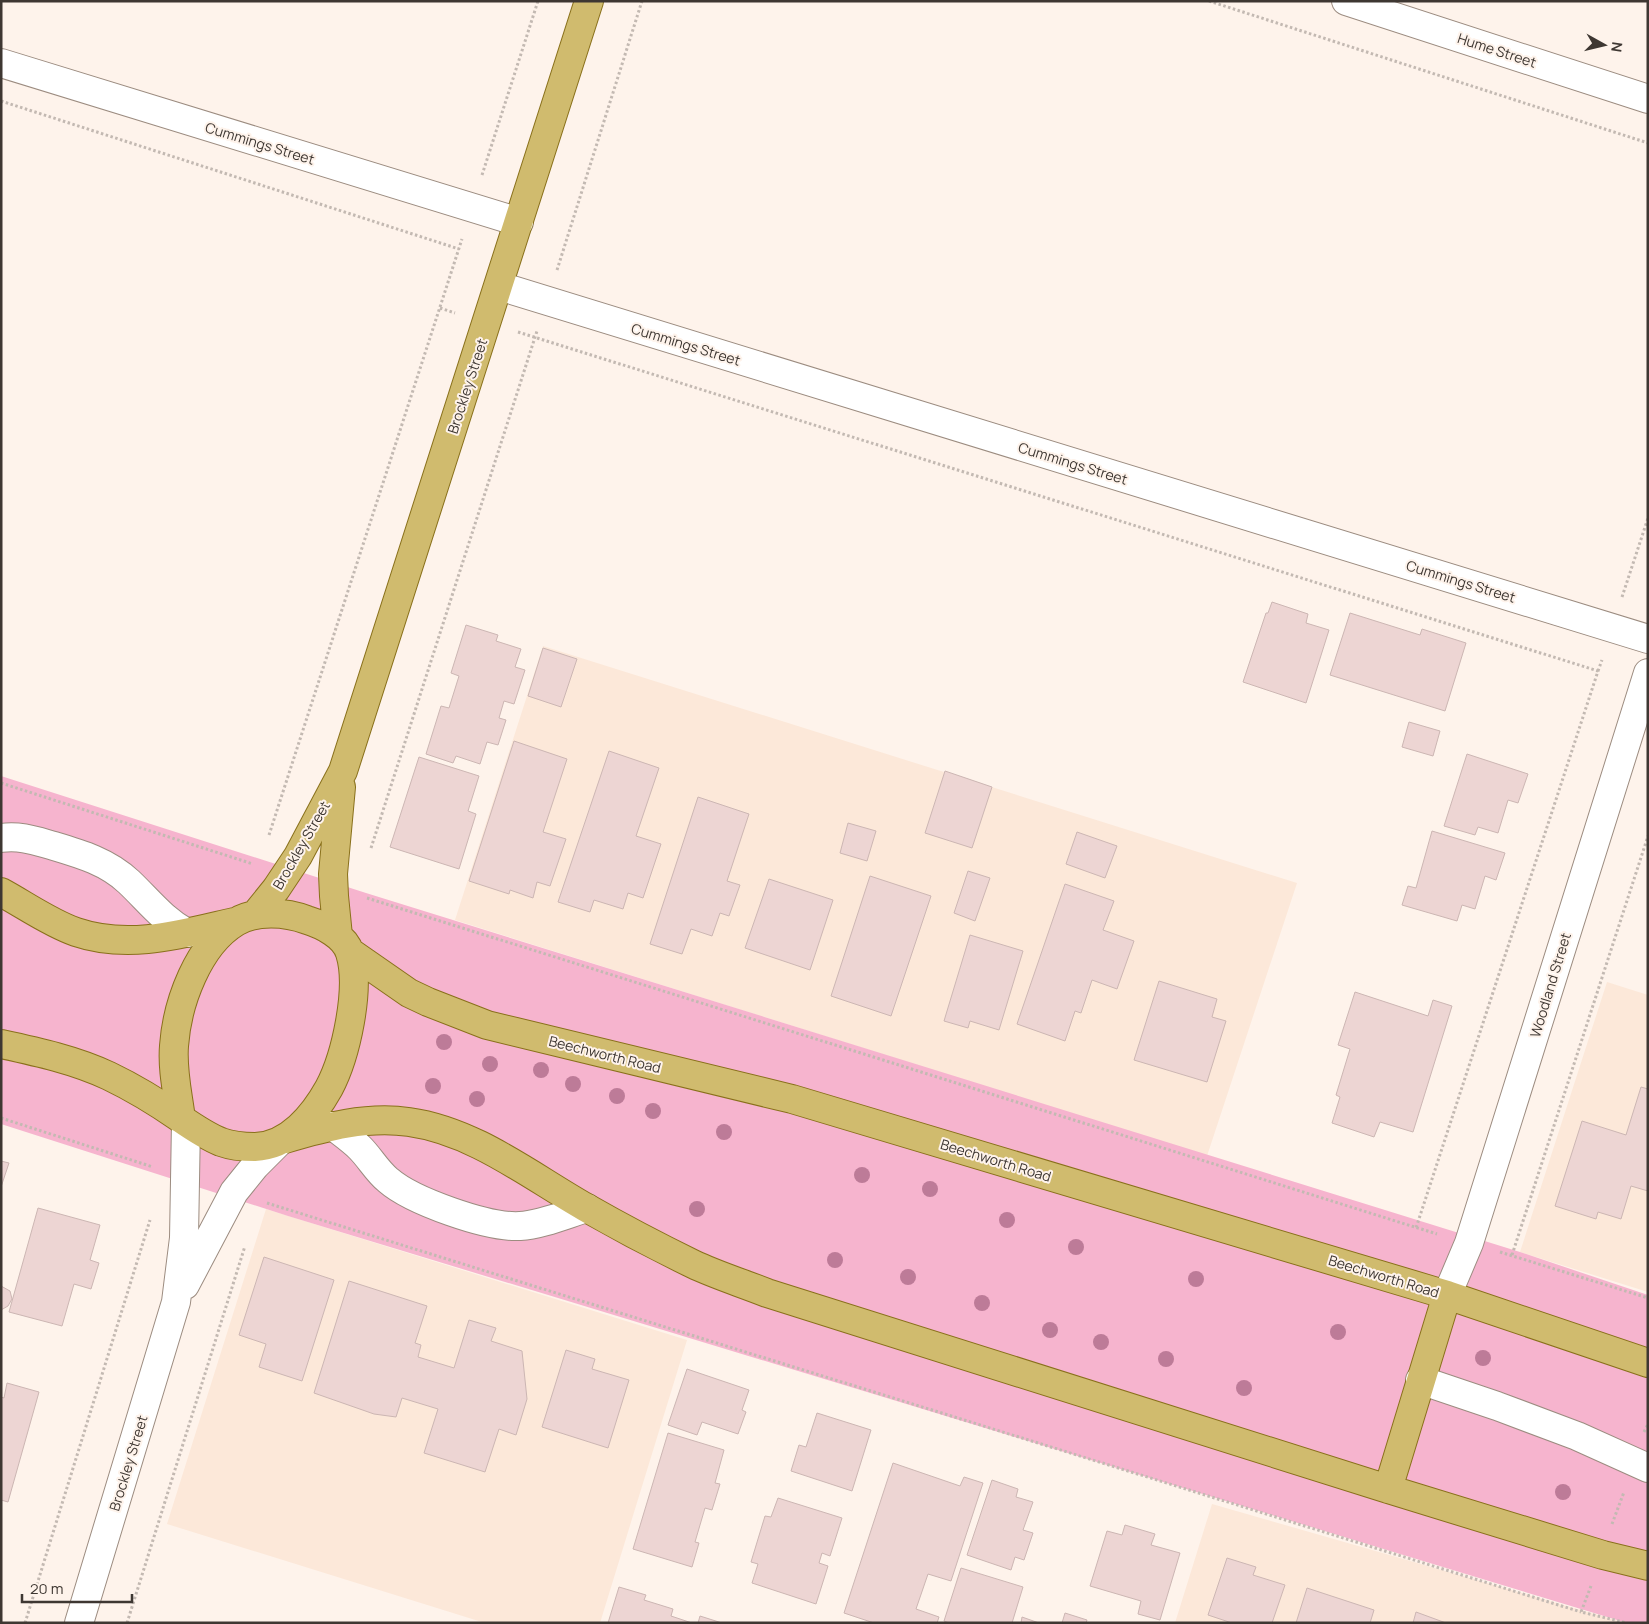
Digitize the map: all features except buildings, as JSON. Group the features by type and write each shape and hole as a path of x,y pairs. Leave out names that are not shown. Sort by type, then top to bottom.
{"main road":[{"name":"Brockley Street","path":"184,1121 174,1047 188,985 202,957 216,939 246,918 286,874 311,832 343,771 589,1"},
{"name":"Brockley Street","path":"282,1140 309,1117 319,1104 338,1067 347,1039 354,977 344,944 334,888 335,836 343,771"},
{"path":"1,892 64,927 90,936 106,939 137,940 187,933 246,918"},
{"name":"Beechworth Road","path":"246,918 275,914 296,916 315,922 394,984 428,1002 487,1024 792,1099 1447,1295 1648,1363"},
{"path":"1,1044 46,1054 86,1066 124,1084 214,1139 236,1146 258,1147 333,1126 374,1120 425,1124 443,1129 494,1153 587,1208 694,1264 767,1293 1388,1489 1603,1555 1648,1566"},
{"path":"1388,1489 1447,1295"}],"street":[{"name":"Hume Street","path":"1346,1 1648,99"},
{"name":"Cummings Street","path":"1,64 519,222"},
{"name":"Cummings Street","path":"499,286 1648,639"},
{"name":"Woodland Street","path":"1447,1295 1469,1243 1648,673"},
{"path":"1,838 12,836 27,838 80,854 107,865 129,882 168,921 187,933"},
{"name":"Brockley Street","path":"79,1623 176,1302 184,1238 187,1178 184,1121"},
{"path":"333,1126 360,1148 376,1168 394,1185 419,1199 448,1211 486,1222 521,1226 587,1208"},
{"name":"Brockley Street","path":"176,1302 234,1192 254,1166 282,1140"},
{"path":"1420,1380 1568,1433 1648,1468"}],"path":[{"path":"268,838 538,1"},
{"path":"368,856 642,1"},
{"path":"1209,1 1648,143"},
{"path":"1,101 459,249"},
{"path":"440,308 1598,671 1416,1228"},
{"path":"1,783 286,874"},
{"path":"1512,1255 1648,836"},
{"path":"334,888 1416,1228 1512,1255 1648,1298"},
{"path":"1,1118 187,1178"},
{"path":"234,1192 1581,1612"},
{"path":"25,1623 150,1218"},
{"path":"127,1623 245,1245"}],"shaded area":[{"path":"543,646 1297,883 1207,1156 455,920"},
{"path":"1,776 366,893 1520,1252 1648,1295 1647,1623 1627,1623 288,1216 1,1124"},
{"path":"1607,982 1648,995 1648,1292 1520,1252"},
{"path":"266,1209 687,1340 600,1623 485,1623 167,1524"},
{"path":"1212,1504 1626,1623 1175,1623"}]}
